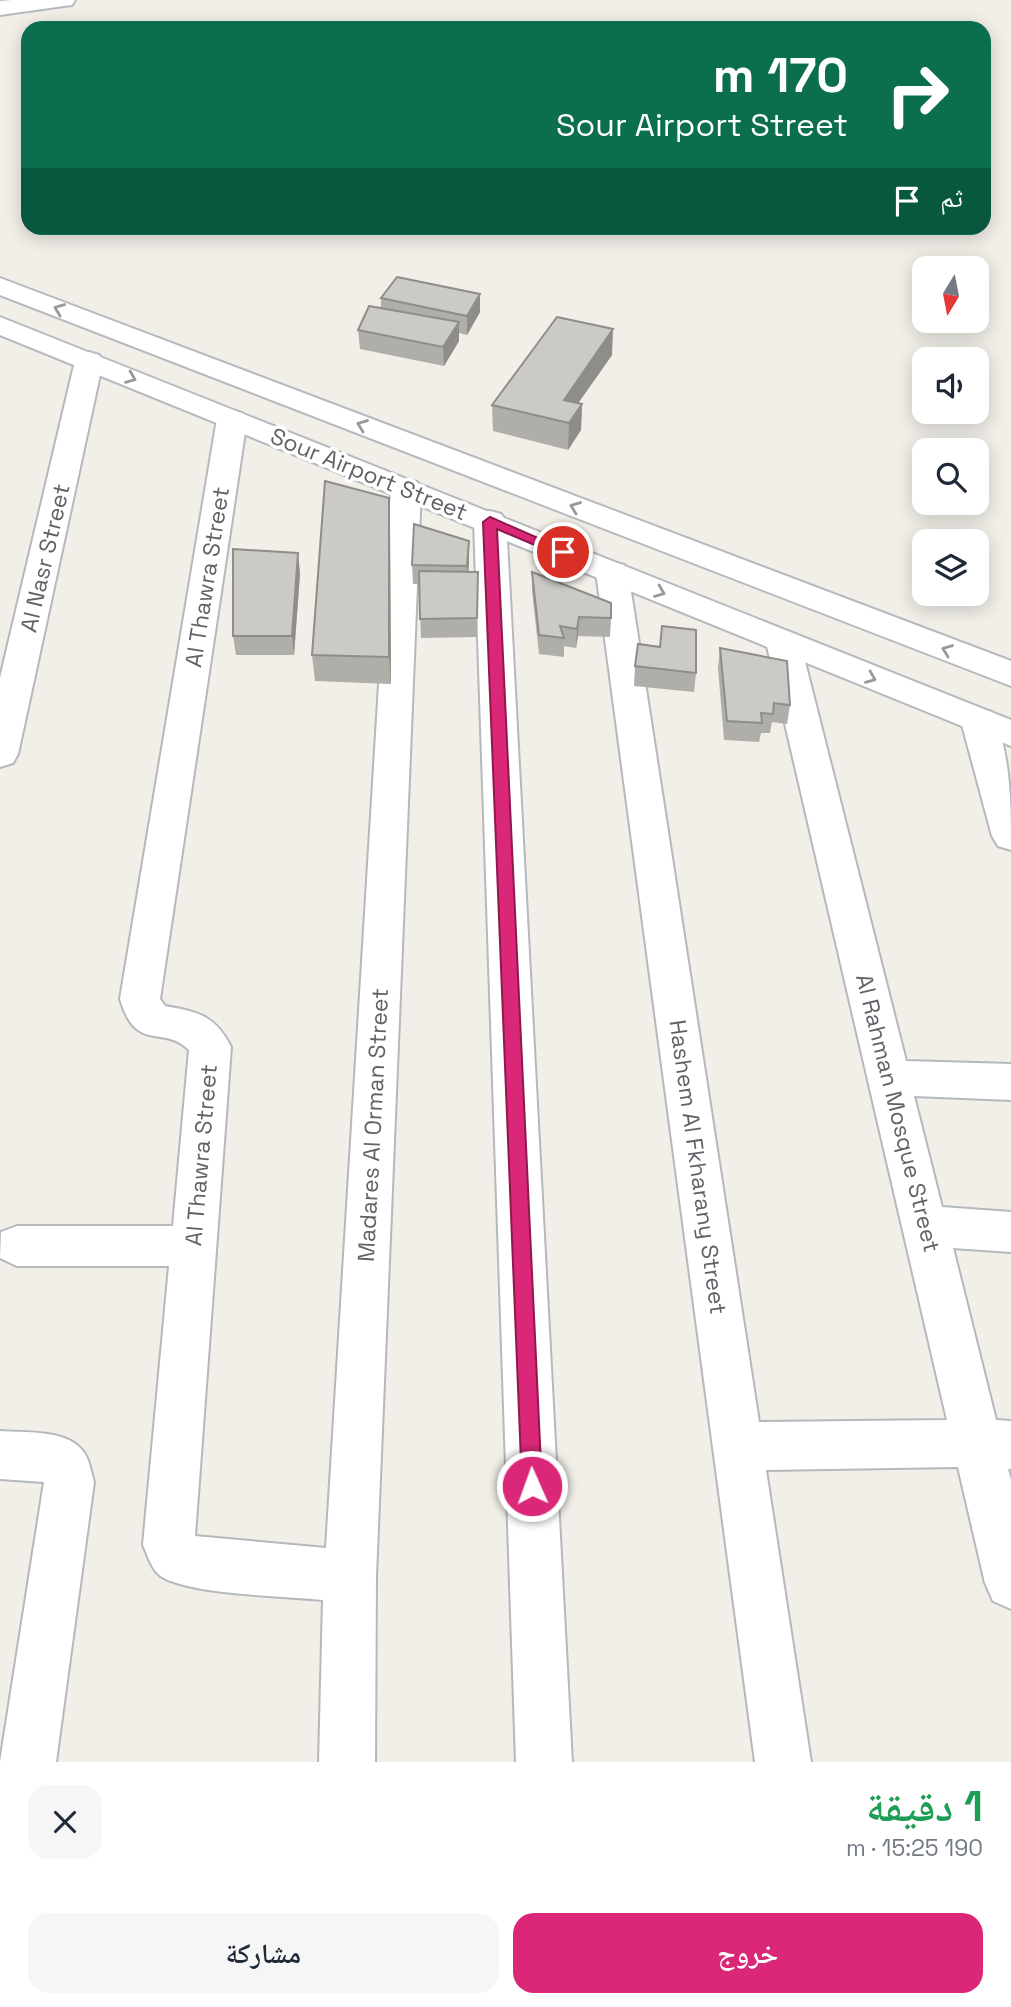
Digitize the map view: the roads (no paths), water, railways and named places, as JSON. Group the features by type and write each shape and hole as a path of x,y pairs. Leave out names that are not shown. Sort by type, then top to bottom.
{"street":[{"path":"0,8 64,0"},
{"name":"Sour Airport Street","path":"0,286 1011,674"},
{"name":"Sour Airport Street","path":"0,325 995,727"},
{"name":"Al Nasr Street","path":"0,754 89,361"},
{"name":"Al Thawra Street","path":"232,419 140,999 141,1007 152,1020 196,1029 205,1037 210,1047 169,1545 178,1558 192,1562 350,1576"},
{"name":"Madares Al Orman Street","path":"347,1762 350,1576 406,489"},
{"path":"490,522 544,1762"},
{"name":"Hashem Al Fkharany Street","path":"612,572 783,1762"},
{"name":"Al Rahman Mosque Street","path":"783,642 926,1226 994,1444 1011,1583"},
{"path":"995,727 1011,836"},
{"path":"889,1078 1011,1082"},
{"path":"926,1226 1011,1232"},
{"path":"17,1246 193,1246"},
{"path":"738,1446 994,1444"},
{"path":"0,1455 53,1459 65,1467 69,1482 28,1762"}]}
